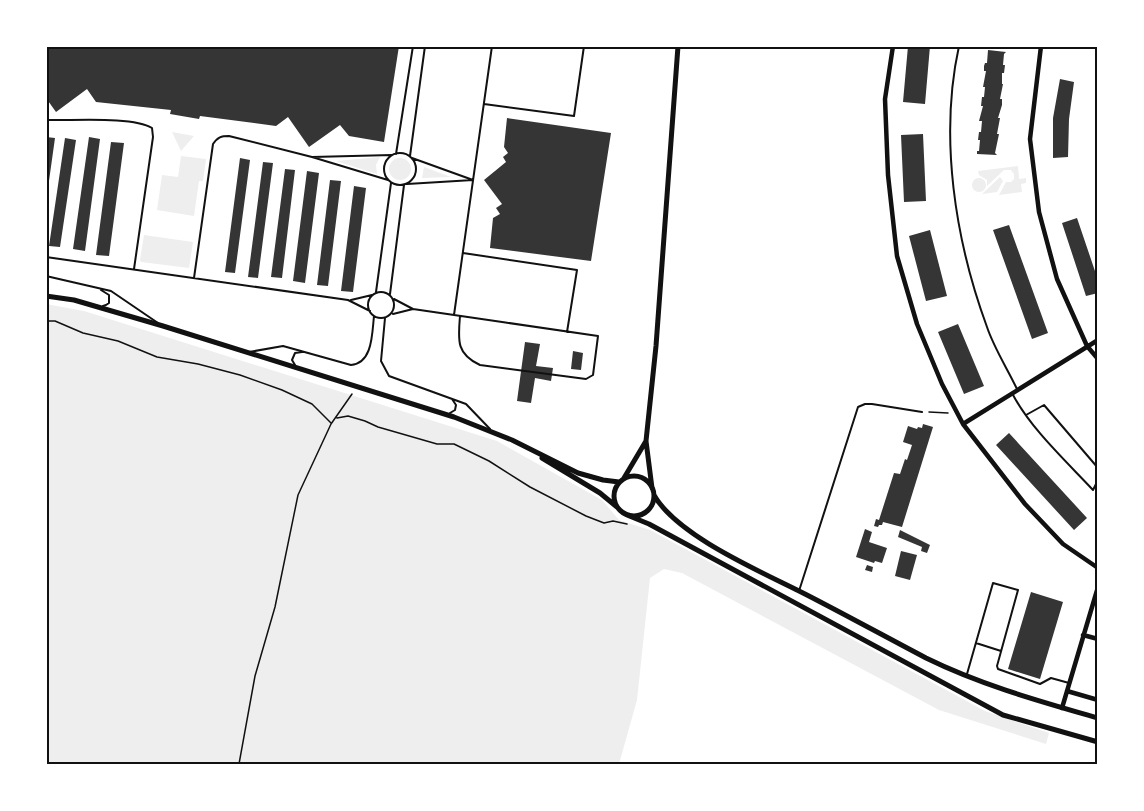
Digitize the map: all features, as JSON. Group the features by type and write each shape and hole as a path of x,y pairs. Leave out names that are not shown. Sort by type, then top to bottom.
{"street":[{"path":"678,46 656,346 646,441 652,488 659,504 688,531 926,658 966,677 1098,718"},
{"path":"893,46 885,99 888,175 897,256 917,324 942,384 963,424 1025,504 1063,544 1098,568"},
{"path":"1041,46 1030,139 1039,212 1057,279 1088,346 1098,359"},
{"path":"46,296 74,300 357,386 492,432 578,473 603,480 621,480 637,476 644,478 652,488"},
{"path":"963,424 1098,340"},
{"path":"512,440 600,493 627,515 1002,715 1098,742"},
{"path":"617,507 613,494 646,441"},
{"path":"627,515 634,516 646,512 654,495"},
{"path":"1062,708 1098,587"},
{"path":"1083,635 1098,639"},
{"path":"1067,691 1098,700"}],"lane":[{"path":"396,154 413,46"},
{"path":"390,294 406,184 413,179 416,171 411,157 425,46"},
{"path":"454,315 492,46"},
{"path":"484,104 574,116 584,46"},
{"path":"959,46 953,71 951,126 954,200 968,268 987,329 1026,415 1093,490 1098,480"},
{"path":"47,120 132,123 152,128 153,137 134,269"},
{"path":"194,278 213,144 221,136 312,157 390,182 406,184 473,180"},
{"path":"312,157 396,154 411,157 473,180"},
{"path":"376,292 390,182 385,175 384,166 392,155"},
{"path":"462,253 577,270 567,332"},
{"path":"46,257 348,300 370,311"},
{"path":"46,276 93,286 118,295 163,326"},
{"path":"93,286 109,295 109,303 99,308"},
{"path":"348,300 383,291 413,309 598,336 593,375 586,379 480,365 469,360 460,348 458,336 460,316"},
{"path":"372,295 368,303 374,316 385,318 413,309"},
{"path":"391,315 395,307 393,298"},
{"path":"246,352 283,346 351,365 358,364 364,360 368,352 374,316"},
{"path":"385,318 381,361 383,369 389,376 466,404 492,432"},
{"path":"299,368 293,364 292,356 295,353 305,352"},
{"path":"447,415 456,405 450,397"},
{"path":"800,591 858,407 872,404 922,412"},
{"path":"1026,415 1044,405 1098,468"},
{"path":"966,677 993,583 1018,590 996,666 1003,673 1040,684 1051,678 1069,683"},
{"path":"976,644 1001,651"}],"path":[{"path":"46,321 55,321 93,336 118,341 157,357 198,364 240,375 282,390 312,404 332,424"},
{"path":"239,765 255,676 275,607 298,495 335,418 357,386"},
{"path":"922,412 958,414"},
{"path":"335,418 348,416 438,444 454,444 489,461 530,487 604,523 613,521 639,524 642,521"}],"shaded area":[{"path":"172,132 194,136 181,151"},
{"path":"181,156 206,159 203,181 199,181 194,216 157,210 162,175 178,177"},
{"path":"380,157 376,165 377,174 336,161"},
{"path":"400,158 408,161 411,169 408,177 400,180 392,177 389,169 392,161"},
{"path":"1018,166 1019,179 1026,178 1026,183 1021,184 1022,192 999,195 1006,182 1014,179 1011,170 1004,170 987,186 987,180 979,175 978,171"},
{"path":"424,167 451,177 422,178"},
{"path":"1000,177 1003,181 997,192 982,194"},
{"path":"979,178 984,180 986,185 984,190 979,192 974,190 972,185 974,180"},
{"path":"144,235 193,242 189,268 141,262"},
{"path":"46,304 84,311 497,441 602,500 619,520 650,530 985,711 1049,733 1046,744 939,710 682,573 664,569 650,578 637,700 619,764 47,764"}],"building":[{"path":"46,46 399,46 384,142 349,136 340,125 309,147 288,117 276,126 200,116 199,119 170,114 171,110 96,102 87,89 56,112 46,98"},
{"path":"908,46 930,46 925,104 903,102"},
{"path":"988,50 1006,52 1000,99 1002,99 1002,105 998,118 1000,118 997,134 999,134 995,153 997,155 977,154 982,121 979,121 985,87 983,87 986,71 984,71 984,66 987,63"},
{"path":"1060,79 1074,82 1069,119 1068,157 1053,158 1053,118"},
{"path":"507,118 611,133 591,261 490,248 493,218 500,214 496,208 502,204 484,180 506,162 503,157 508,153 504,147"},
{"path":"923,134 926,201 904,202 901,135"},
{"path":"46,137 55,138 48,188 46,187"},
{"path":"89,137 100,139 85,251 73,249"},
{"path":"65,138 76,140 60,247 49,246"},
{"path":"111,142 124,143 109,256 96,255"},
{"path":"240,158 250,160 235,273 225,272"},
{"path":"263,162 273,163 258,278 248,277"},
{"path":"285,169 295,170 282,278 271,277"},
{"path":"307,171 319,173 305,283 293,281"},
{"path":"330,180 341,181 328,286 317,285"},
{"path":"354,186 366,188 353,292 341,291"},
{"path":"1077,218 1098,280 1098,293 1086,296 1062,223"},
{"path":"1009,225 1048,333 1032,339 993,230"},
{"path":"930,230 947,296 926,301 909,236"},
{"path":"958,324 984,386 964,394 938,332"},
{"path":"525,342 540,344 536,366 553,368 551,381 535,378 531,403 517,401"},
{"path":"573,351 583,353 581,370 571,369"},
{"path":"923,424 933,427 902,527 883,522 878,527 874,526 876,519 879,520 894,473 900,474 905,459 907,460 912,445 903,442 908,426 917,429 922,428"},
{"path":"1009,433 1087,518 1074,530 996,445"},
{"path":"865,529 872,532 869,542 887,548 882,563 856,557"},
{"path":"900,530 930,545 927,553 921,551 922,547 898,537"},
{"path":"901,551 917,555 910,580 895,576"},
{"path":"867,565 873,567 872,572 865,570"},
{"path":"1031,592 1063,602 1040,679 1008,669"}]}
